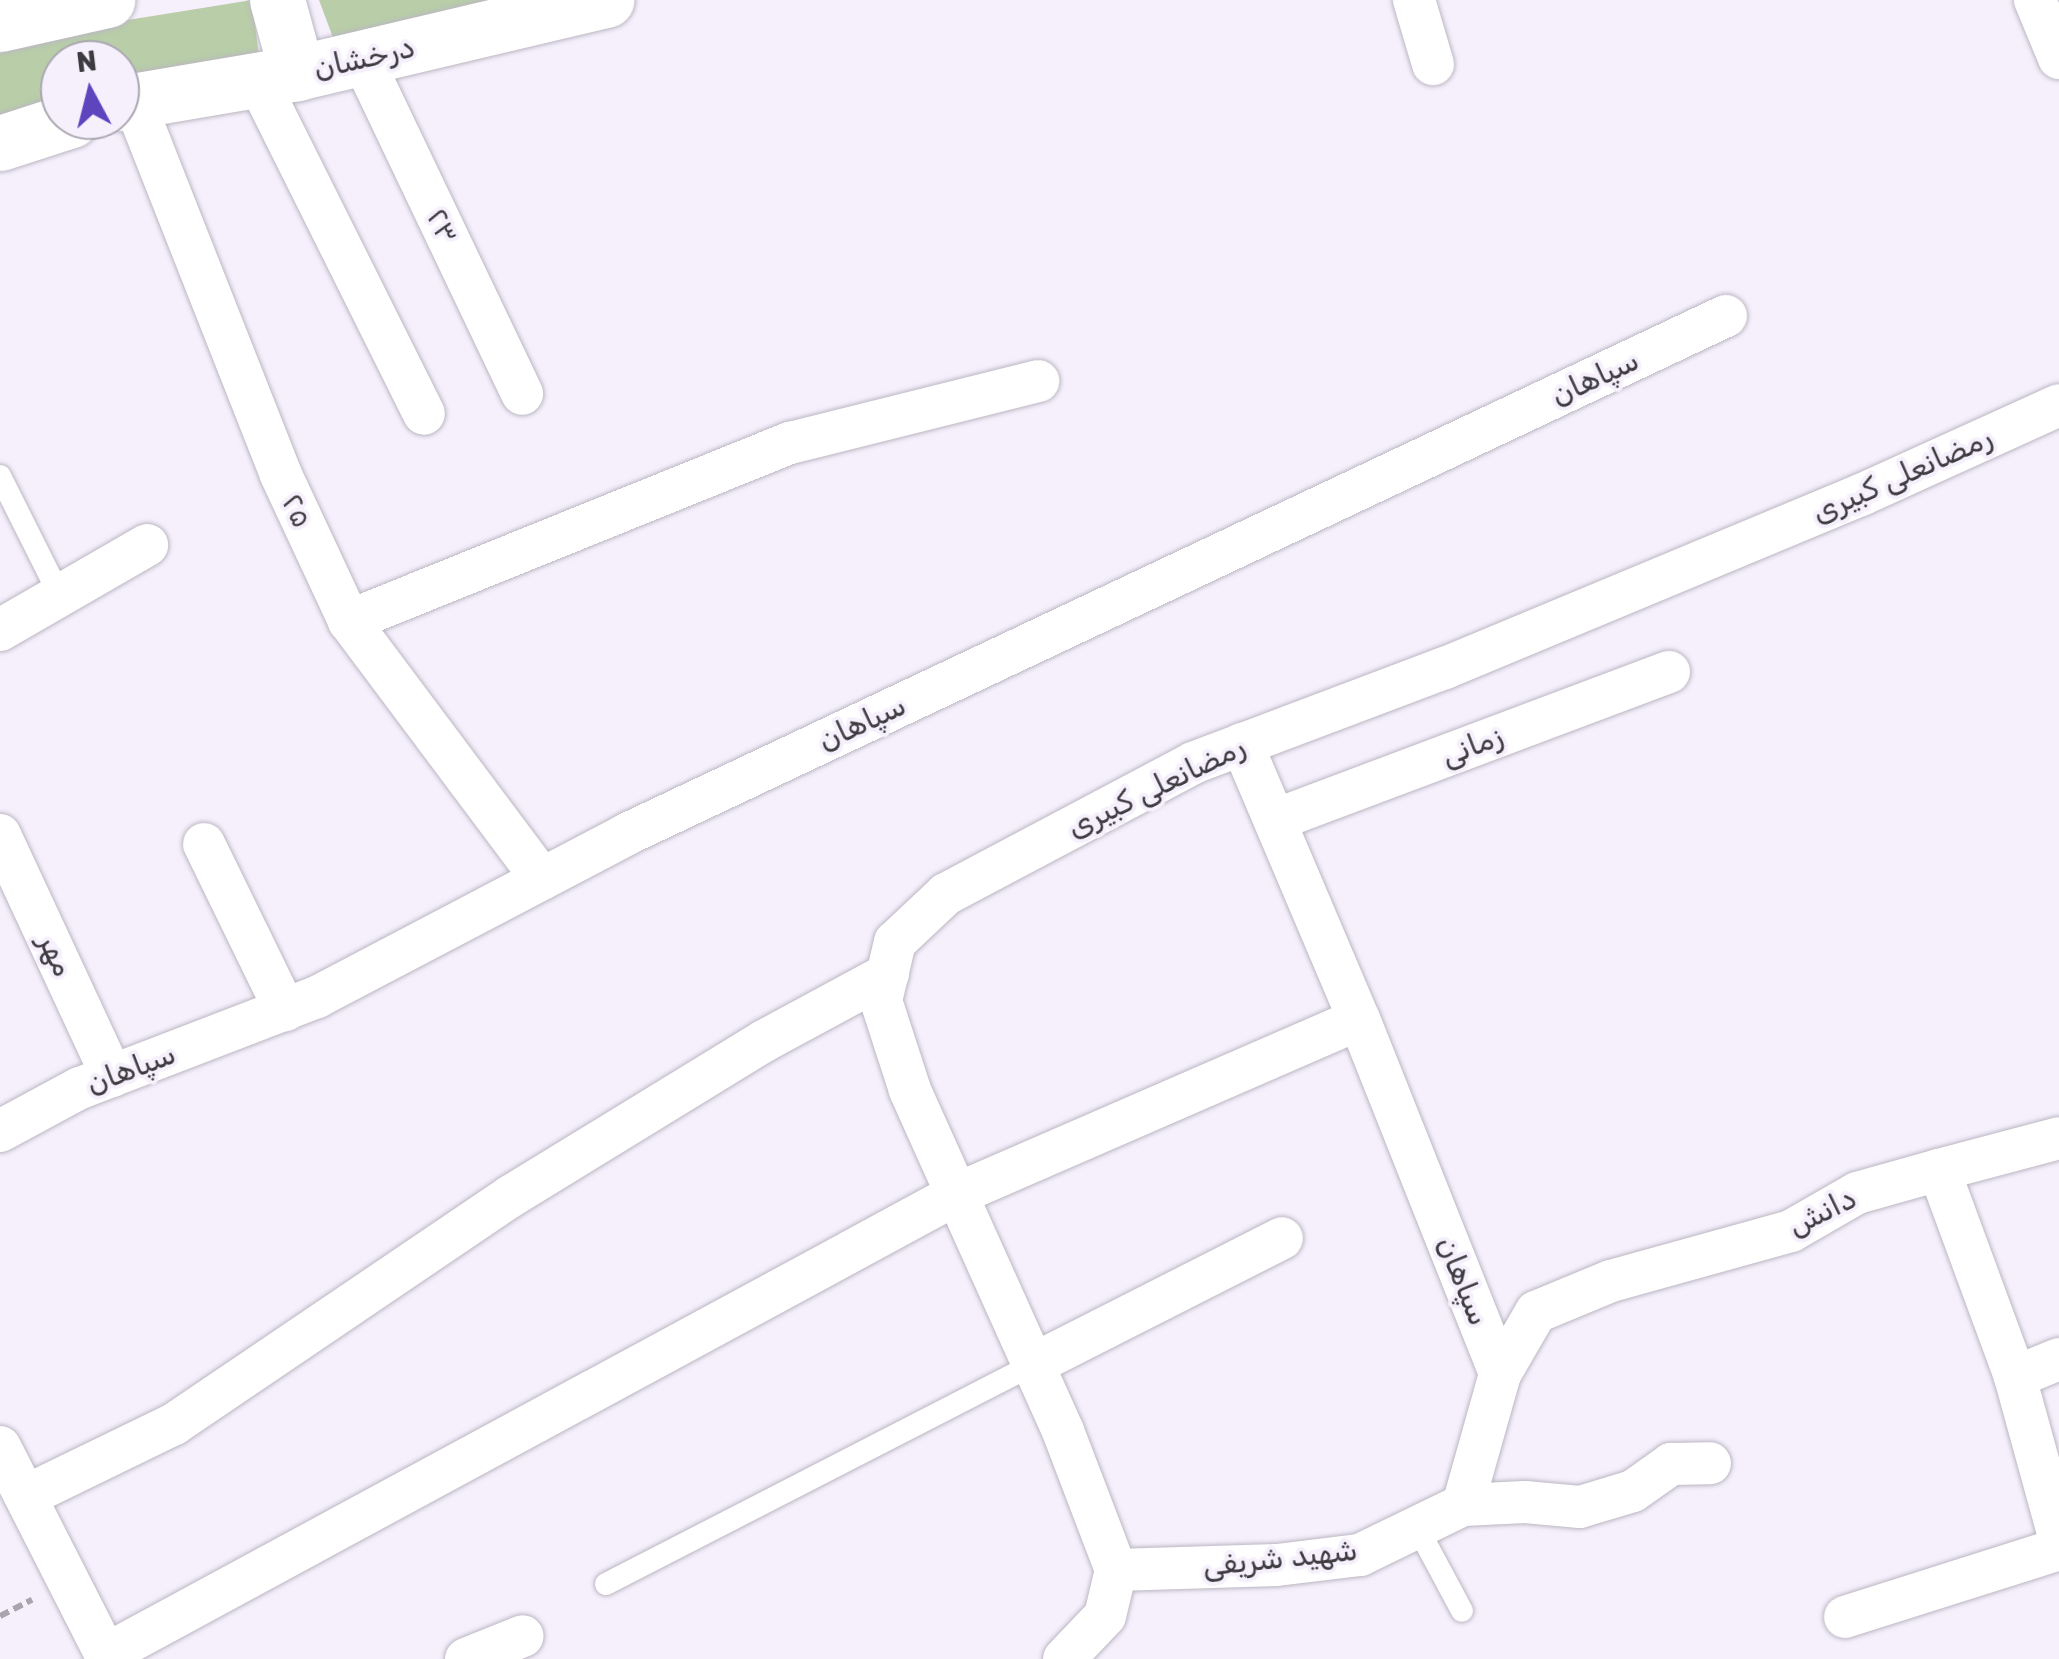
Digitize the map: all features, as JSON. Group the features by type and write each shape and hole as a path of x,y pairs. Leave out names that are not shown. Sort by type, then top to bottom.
{"main road":[{"path":"0,24 107,0"},
{"path":"277,0 277,76"},
{"name":"درخشان","path":"140,99 277,76 606,0"},
{"path":"0,143 40,130"}],"street":[{"path":"1414,0 1433,64"},
{"path":"2035,0 2059,58"},
{"name":"۲۳","path":"362,58 522,394"},
{"path":"277,76 424,414"},
{"name":"۲۵","path":"140,135 281,475 350,621 542,879"},
{"name":"سپاهان","path":"0,1131 112,1076 285,1010 627,834 1726,316"},
{"path":"350,621 790,443 1038,382"},
{"name":"رمضانعلی کبیری","path":"1116,1570 1034,1364 910,1090 882,1001 895,942 946,894 1193,763 1445,668 1843,502 2059,405"},
{"path":"0,630 147,546"},
{"name":"زمانی","path":"1275,820 1669,672"},
{"name":"سپاهان","path":"1242,744 1358,1019 1500,1374"},
{"name":"مهر","path":"0,834 112,1076"},
{"path":"204,844 285,1010"},
{"path":"13,1500 174,1424 511,1196 764,1041 888,974"},
{"path":"0,1447 13,1500 106,1657 957,1194 1358,1019"},
{"name":"دانش","path":"1463,1505 1500,1374 1536,1312 1612,1280 1791,1231 1856,1193 2059,1138"},
{"path":"1939,1170 2015,1377 2059,1538"},
{"path":"1034,1364 1282,1238"},
{"path":"2015,1377 2059,1359"},
{"name":"شهید شریفی","path":"1116,1570 1276,1565 1360,1555 1463,1505 1525,1502 1580,1507 1633,1491 1671,1464 1710,1463"},
{"path":"1845,1618 2059,1549"},
{"path":"1064,1659 1106,1616 1116,1570"},
{"path":"466,1659 523,1636"}],"lane":[{"path":"0,476 60,596"},
{"path":"606,1584 1034,1364"},
{"path":"1417,1527 1462,1611"}],"green space":[{"path":"252,0 260,64 140,88 140,40 44,40 103,24"},
{"path":"319,0 527,0 335,43"},
{"path":"40,41 40,110 0,120 0,52"}]}
